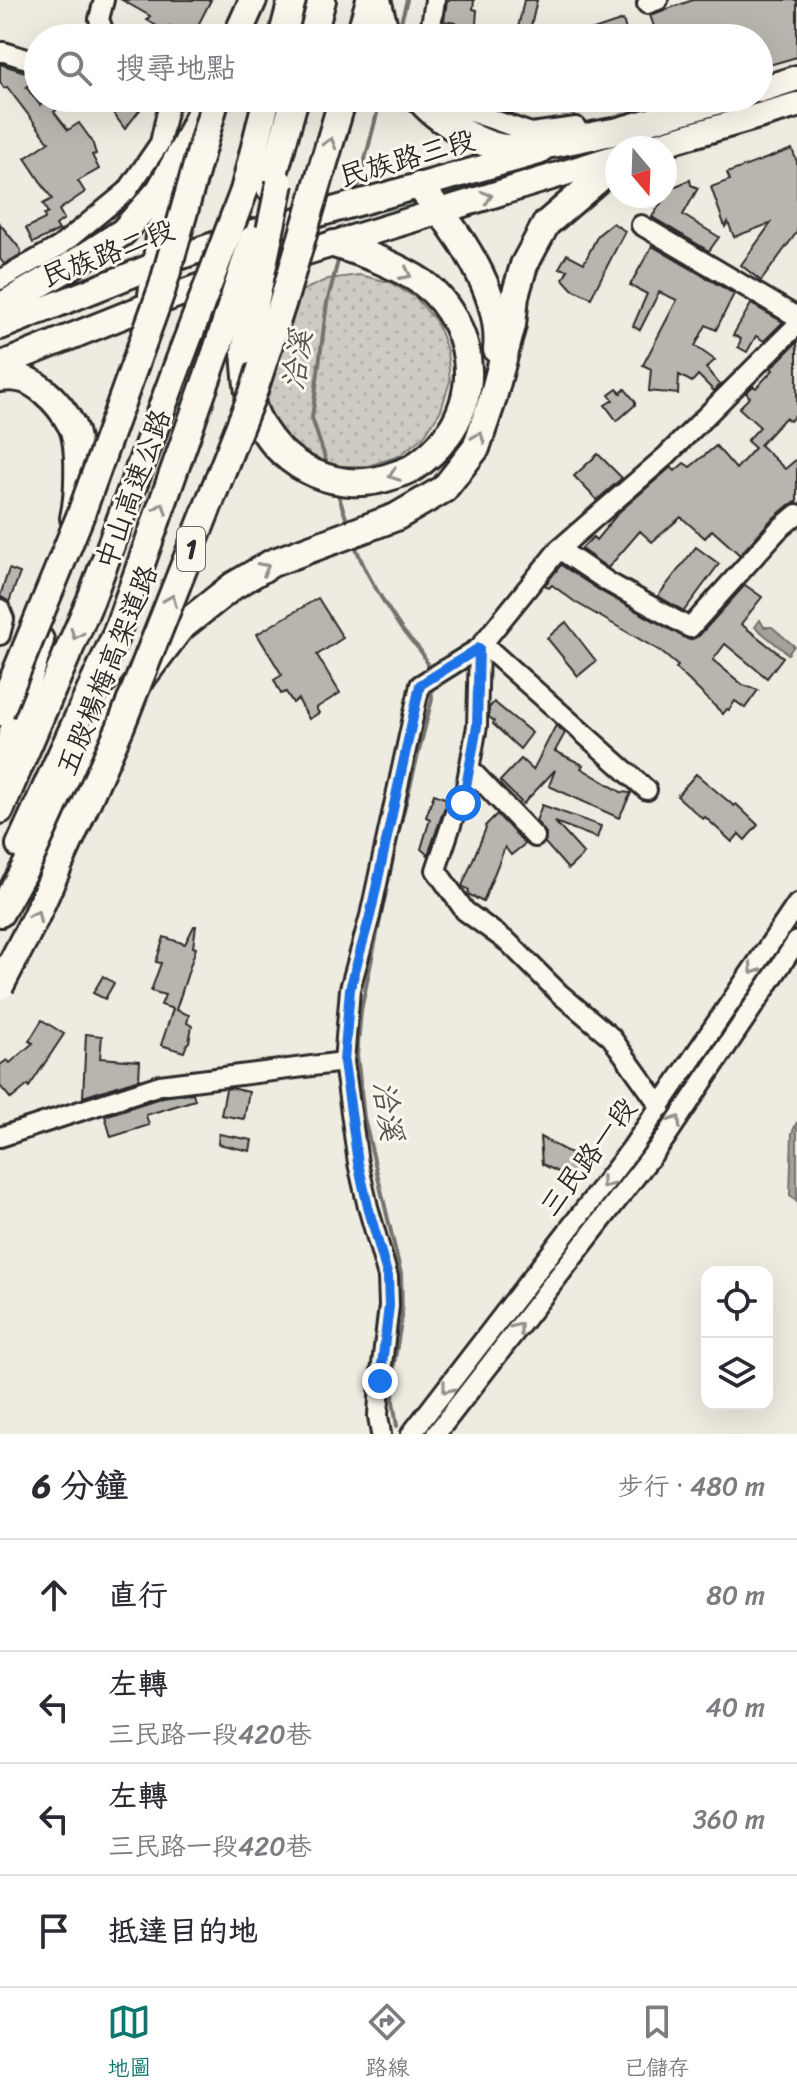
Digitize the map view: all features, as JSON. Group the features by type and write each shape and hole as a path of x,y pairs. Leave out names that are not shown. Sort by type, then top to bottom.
{"highway":[{"path":"237,24 242,0"},
{"path":"241,24 253,0"},
{"path":"286,24 292,0"},
{"path":"316,24 322,0"},
{"path":"363,24 370,0"},
{"path":"377,0 383,24"},
{"path":"0,307 123,232 160,190 201,112"},
{"path":"0,712 81,514 162,289 212,112"},
{"name":"中山高速公路","path":"0,810 91,599 244,191 264,112"},
{"path":"291,112 245,351 248,385 257,420 278,449 307,471 341,482 378,481 412,469 440,447 460,415 469,380 465,343 450,310 424,283 361,252 334,244"},
{"name":"五股楊梅高架道路","path":"0,986 35,918 120,728 254,390 339,112"},
{"path":"434,112 470,137 506,149 605,144"},
{"path":"0,776 71,533 139,343 150,305 160,237 185,146"},
{"path":"0,913 100,733 180,628 233,586 272,563 396,517 444,489 476,448 512,325 515,296 524,265 546,224 605,173"},
{"name":"中山高速公路","path":"0,889 115,637 275,186"},
{"path":"419,186 441,210 470,255 490,299 499,333 492,401"},
{"path":"0,378 15,376 33,382 57,402 73,428 79,496 71,533"}],"main road":[{"path":"773,86 797,78"},
{"path":"773,112 797,105"},
{"name":"民族路三段","path":"630,136 681,112"},
{"path":"677,139 773,112"},
{"name":"民族路三段","path":"237,237 419,186 605,146"},
{"name":"民族路三段","path":"150,305 225,277 441,210 605,148"},
{"name":"民族路二段","path":"0,327 156,265 237,237"},
{"path":"0,365 150,305"}],"street":[{"path":"101,24 99,19 104,0"},
{"path":"431,24 435,0"},
{"path":"0,52 24,58"},
{"path":"0,280 60,246 127,191 160,143 167,112"},
{"path":"471,112 531,133 667,116"},
{"path":"641,225 797,317"},
{"path":"381,1434 378,1416 389,1306 388,1277 358,1163 344,1062 350,989 370,916 420,685 481,646 559,549 666,456 797,325"},
{"path":"559,549 608,582 690,628 778,530 797,514"},
{"path":"0,609 4,619 0,635"},
{"path":"481,646 477,726 463,803 455,813 436,870 465,911 509,943 560,994 611,1037 661,1107"},
{"path":"481,646 647,790"},
{"path":"469,768 535,837"},
{"name":"三民路一段","path":"411,1434 631,1149 797,904"},
{"name":"三民路一段","path":"436,1434 664,1140 797,941"},
{"path":"0,1137 160,1085 344,1062"}],"shaded area":[{"path":"359,275 389,282 416,298 436,321 447,350 450,381 441,410 424,436 399,456 368,466 335,466 305,454 280,433 263,406 277,313 299,292 328,279"},
{"path":"760,620 764,627 772,627 794,646 788,654 755,627"},
{"path":"797,1122 797,1202 790,1195 792,1133"}],"building":[{"path":"122,0 211,0 199,24 154,24 147,20 150,16"},
{"path":"447,0 474,0 476,24 444,21"},
{"path":"524,0 537,0 532,24 519,24"},
{"path":"693,0 797,0 797,57 773,64 773,24 653,24 650,15"},
{"path":"0,64 24,72 24,109 7,87 4,88 0,82"},
{"path":"26,112 54,112 68,130 79,123 92,141 96,154 92,155 99,169 78,181 85,192 59,210 64,219 56,225 59,230 33,243 26,228 45,219 44,215 48,213 43,204 52,199 25,158 49,142"},
{"path":"112,112 138,112 125,129"},
{"path":"792,149 797,162 797,232 761,281 741,265 771,223 734,237 728,222 725,227 711,187 730,180 727,173"},
{"path":"690,180 691,185 698,188 683,215 719,237 709,251 652,217 658,208 677,208 677,185"},
{"path":"613,223 625,231 591,298 572,289 563,279 568,270 559,268 567,254 584,263 598,235"},
{"path":"0,224 21,250 20,255 4,264 0,259"},
{"path":"652,246 734,294 716,330 706,325 695,346 715,360 706,368 720,385 714,391 698,375 692,382 679,375 678,394 649,391 651,369 643,365 677,300 659,292 640,330 633,326 647,294 630,285"},
{"path":"751,304 783,322 764,341 756,336 747,352 738,347 741,339 733,335"},
{"path":"797,342 797,413 790,421 785,418 760,445 785,469 797,459 797,502 770,521 740,555 712,530 705,538 681,517 652,542 640,531 608,568 581,549 593,537 596,540 619,512 671,467 675,471 684,463 690,467 716,446 736,469 755,448 747,441 760,427 739,408 750,397 746,393 753,386 756,388"},
{"path":"617,389 621,393 625,389 635,405 617,421 605,405 613,400 609,395"},
{"path":"598,454 622,478 597,500 574,476"},
{"path":"696,547 719,564 684,611 658,596"},
{"path":"561,565 602,592 689,640 699,636 745,585 762,597 741,624 783,657 767,678 725,644 713,660 743,685 758,690 745,708 735,701 723,714 660,651 575,602 552,585 549,588 545,585"},
{"path":"9,569 20,573 9,602 0,596"},
{"path":"318,598 343,638 317,655 340,693 316,708 319,713 309,719 298,699 293,703 286,692 281,694 274,680 282,675 257,634"},
{"path":"566,622 596,661 578,676 547,638"},
{"path":"494,702 532,733 520,749 489,717 489,708"},
{"path":"556,725 565,733 555,751 583,765 581,768 621,792 631,793 619,818 549,786 555,770 523,804 500,781 521,759 533,770"},
{"path":"696,774 758,825 745,840 739,834 732,842 677,796"},
{"path":"434,794 450,800 428,855 421,849 430,819 426,817"},
{"path":"542,805 601,826 597,838 555,822 584,854 568,869 545,843 546,833 536,821"},
{"path":"497,814 525,844 511,855 505,847 483,902 468,894 469,890 462,886 485,826"},
{"path":"194,926 193,947 196,948 176,1010 189,1015 187,1023 192,1026 184,1052 161,1045 173,1009 161,1005 165,995 151,991 161,963 156,962 164,937 185,944"},
{"path":"103,976 114,983 105,999 93,993"},
{"path":"42,1020 64,1034 29,1087 11,1099 0,1086 0,1065 7,1060 10,1063 33,1043 29,1041"},
{"path":"86,1034 102,1036 100,1058 140,1061 139,1079 83,1097"},
{"path":"226,1089 249,1092 244,1119 221,1115"},
{"path":"193,1093 195,1100 146,1115 149,1125 111,1137 105,1116 163,1097"},
{"path":"219,1134 252,1140 250,1151 218,1144"},
{"path":"540,1137 585,1161 576,1181 542,1164"}],"waterway":[{"name":"洽溪","path":"400,24 407,0"},
{"name":"洽溪","path":"357,191 377,112"},
{"name":"洽溪","path":"328,467 312,418 327,303 339,257"},
{"name":"洽溪","path":"337,491 348,524"},
{"name":"洽溪","path":"354,542 381,597 422,653 429,674"},
{"name":"洽溪","path":"397,1426 393,1401 394,1364 402,1316 401,1274 364,1118 357,1055 361,1010 398,834 432,699 431,686"}],"route":[{"path":"380,1381 389,1306 388,1277 358,1163 344,1062 350,989 370,916 420,685 479,648 477,726 463,803"}]}
